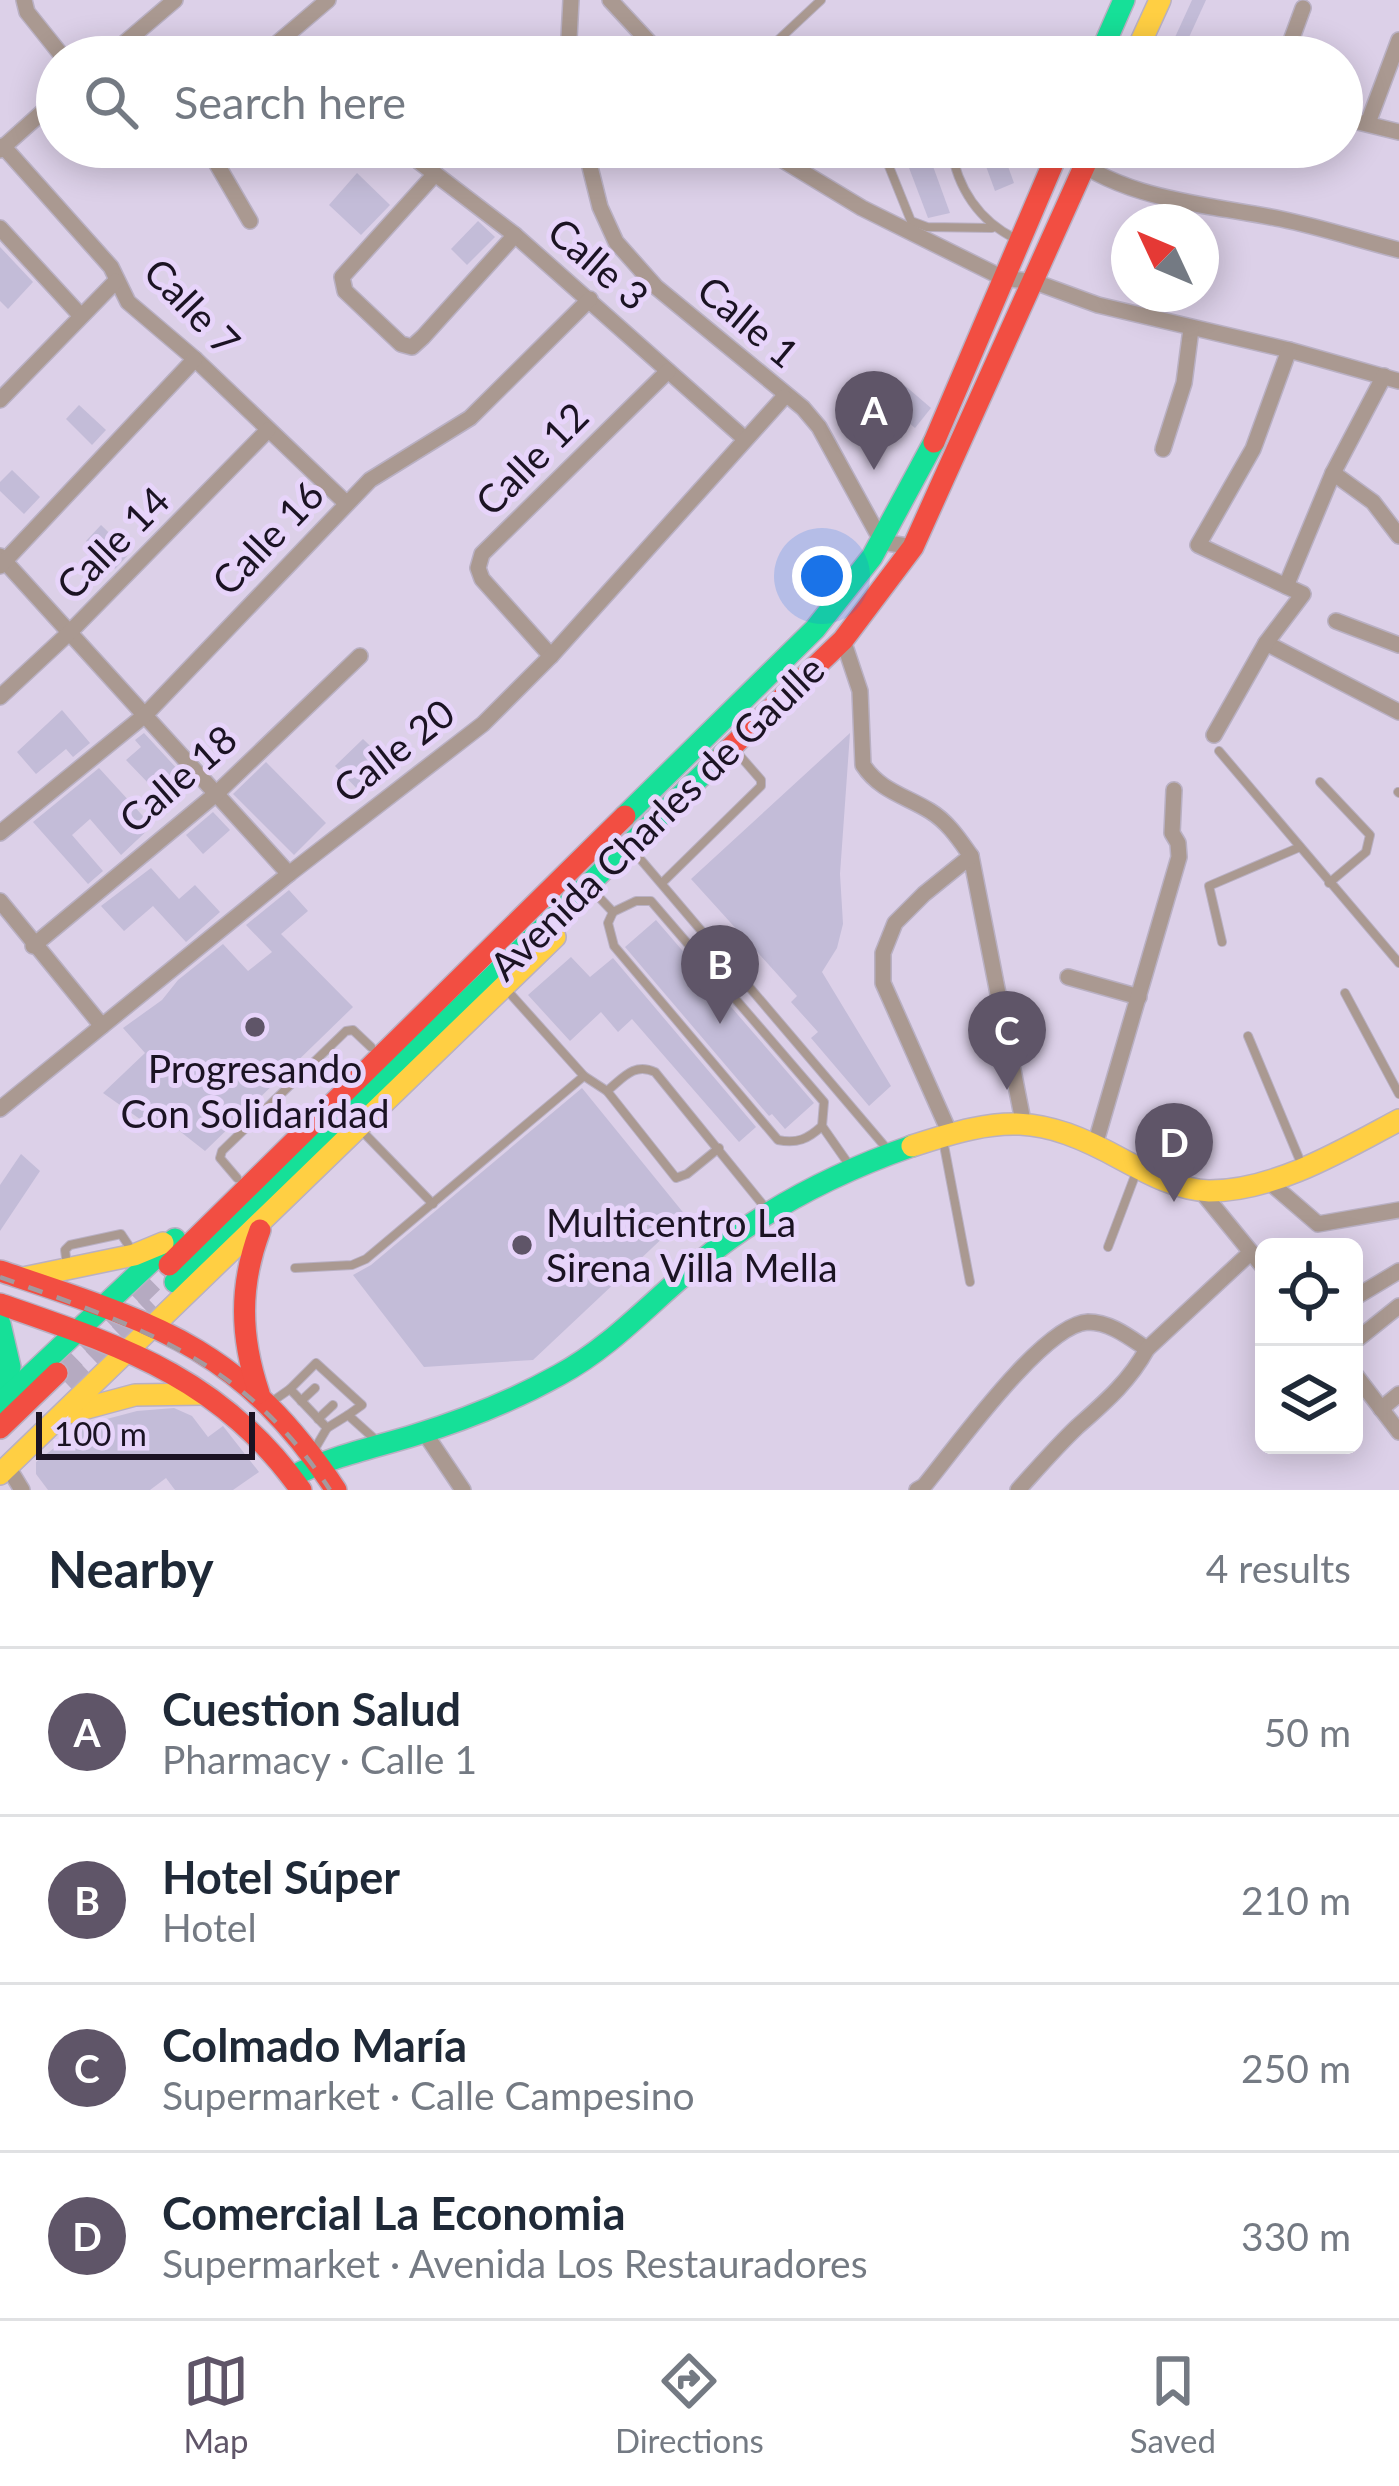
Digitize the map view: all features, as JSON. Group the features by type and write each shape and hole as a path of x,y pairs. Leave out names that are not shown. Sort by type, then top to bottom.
{"main road":[{"path":"1108,36 1124,0"},
{"path":"1144,36 1160,0"},
{"name":"Avenida Charles de Gaulle","path":"169,1276 635,824 815,629 882,542 934,442 1050,168"},
{"name":"Avenida Charles de Gaulle","path":"635,824 733,748 844,640 913,547 1083,169"},
{"path":"0,1404 569,854 635,824 636,854 597,895 60,1416 3,1465"},
{"path":"0,1304 128,1350 184,1376 215,1396 267,1444 293,1484 315,1457 424,1432 572,1369 710,1253 769,1211 808,1188 892,1155 1023,1120 1201,1191 1231,1190 1267,1180 1399,1120"},
{"path":"264,1220 247,1261 240,1309 246,1358 265,1400"},
{"path":"10,1274 67,1270 134,1256 176,1238"},
{"path":"10,1274 155,1324 216,1360 265,1400 315,1457 336,1490"},
{"path":"0,1324 10,1367 0,1404"},
{"path":"0,1428 62,1379 3,1465"},
{"path":"60,1416 107,1399 142,1393 215,1396"}],"street":[{"path":"24,0 27,12 46,36"},
{"path":"133,36 175,0"},
{"path":"286,36 328,0"},
{"path":"569,36 571,0"},
{"path":"610,0 644,36"},
{"path":"1293,36 1303,8"},
{"path":"1369,123 1399,40"},
{"path":"2,148 36,118"},
{"path":"1363,122 1399,132"},
{"name":"Calle 7","path":"2,148 111,267 128,302 346,503"},
{"path":"219,168 250,221"},
{"name":"Calle 3","path":"427,168 515,235 745,439"},
{"name":"Calle 1","path":"590,168 600,207 616,242 656,287 803,408 819,427 882,542"},
{"path":"796,168 862,208 1003,278 1035,282 1098,305 1391,378 1334,473 1286,586"},
{"path":"1083,169 1161,197 1286,220 1399,250"},
{"path":"435,174 342,277 345,291 401,344 412,346 423,337 515,235"},
{"path":"0,228 81,316"},
{"path":"0,400 116,281"},
{"name":"Calle 16","path":"0,832 146,715 370,480 470,418 590,299"},
{"path":"1163,449 1184,383 1191,329"},
{"path":"1216,743 1266,643 1303,594 1198,545 1252,449 1289,350"},
{"path":"195,359 2,561 289,874"},
{"name":"Calle 12","path":"551,656 482,579 478,568 482,554 668,371"},
{"name":"Calle 20","path":"0,1109 289,874 484,724 784,397"},
{"name":"Calle 14","path":"0,697 268,430"},
{"path":"1334,473 1373,502 1399,536"},
{"path":"882,542 913,547"},
{"path":"1336,621 1399,645"},
{"path":"844,640 860,691 863,766 888,790 932,812 952,829 971,856 1023,1120"},
{"path":"1266,643 1399,712"},
{"name":"Calle 18","path":"33,946 217,794 360,656"},
{"path":"1095,1145 1179,857 1172,832 1174,790"},
{"path":"947,1138 883,983 883,953 895,923 971,856"},
{"path":"0,901 102,1026"},
{"path":"1068,977 1139,997"},
{"path":"1267,1180 1318,1224 1399,1210"},
{"path":"1201,1191 1255,1258"},
{"path":"1018,1490 1109,1400 1147,1349 1250,1253"},
{"path":"1363,1293 1399,1271"},
{"path":"1363,1335 1399,1306"},
{"path":"922,1489 1017,1373 1057,1333 1089,1322 1114,1328 1147,1349"},
{"path":"1363,1385 1399,1432"},
{"path":"1381,1408 1399,1394"},
{"path":"424,1432 464,1490"},
{"path":"3,1465 22,1490"}],"lane":[{"path":"782,36 821,0"},
{"path":"890,168 911,221 927,226 992,228 1020,241"},
{"path":"958,168 968,200 992,228"},
{"path":"1216,743 1399,963"},
{"path":"663,882 761,786 733,748"},
{"path":"1319,782 1370,835 1366,852 1330,883"},
{"path":"1222,942 1209,886 1300,847"},
{"path":"636,854 892,1155"},
{"path":"597,895 613,912"},
{"path":"822,1126 801,1141 778,1140 614,946 608,923 613,912 637,901 651,902 824,1102 822,1126 852,1169"},
{"path":"505,988 584,1076 607,1091 676,1178 719,1148"},
{"path":"1345,993 1399,1094"},
{"path":"1248,1036 1302,1165"},
{"path":"607,1091 634,1068 656,1072 769,1211"},
{"path":"295,1268 352,1265 366,1259 584,1076"},
{"path":"359,1128 433,1204"},
{"path":"947,1138 970,1282"},
{"path":"1108,1247 1139,1166"},
{"path":"265,1400 290,1389 316,1364 362,1405 327,1428 315,1457"},
{"path":"301,1401 315,1388"},
{"path":"290,1389 327,1428"},
{"path":"318,1419 332,1405"},
{"path":"348,1415 380,1444"}],"building":[{"path":"1192,0 1206,0 1190,36 1176,36"},
{"path":"909,168 934,168 950,213 928,218"},
{"path":"987,168 1009,168 1014,183 995,191"},
{"path":"357,173 390,205 361,235 329,205"},
{"path":"478,221 495,237 467,265 451,249"},
{"path":"0,247 33,282 8,309 0,301"},
{"path":"896,378 931,408 915,428 879,397"},
{"path":"79,405 106,430 92,445 66,419"},
{"path":"12,470 40,497 24,514 0,491 0,482"},
{"path":"101,525 130,553 115,569 86,541"},
{"path":"62,710 90,743 73,757 66,749 36,774 17,752"},
{"path":"144,733 180,772 169,781 164,775 151,786 126,760 141,747 135,740"},
{"path":"850,733 840,874 843,924 837,948 822,972 891,1086 869,1106 811,1038 818,1032 791,1002 797,996 691,879"},
{"path":"363,739 396,771 363,795 335,766"},
{"path":"266,762 326,823 294,855 233,794"},
{"path":"99,768 152,826 121,855 90,819 72,835 103,871 88,884 33,822"},
{"path":"213,812 230,830 203,854 186,835"},
{"path":"151,868 179,899 195,885 220,912 186,942 153,906 124,931 101,906"},
{"name":"Progresando Con Solidaridad","path":"289,890 308,911 281,934 353,1007 205,1151 163,1118 154,1129 103,1093 145,1053 123,1028 162,1000 178,980 223,944 248,971 272,952 246,925"},
{"path":"656,920 814,1103 785,1129 625,947"},
{"path":"571,957 590,977 613,958 756,1127 739,1142 632,1019 618,1032 601,1012 570,1041 528,995"},
{"name":"Multicentro La Sirena Villa Mella","path":"582,1088 686,1216 533,1360 424,1367 353,1275 371,1265"},
{"path":"21,1154 40,1171 0,1231 0,1185"},
{"path":"174,1408 192,1416 208,1437 223,1426 259,1472 233,1490 175,1490 166,1478 150,1490 48,1490 36,1474 36,1462 84,1425 137,1411"}],"tunnel":[{"path":"57,1373 163,1270"},
{"path":"68,1385 153,1304"}],"railway":[{"path":"0,1277 143,1332 225,1378 297,1445 330,1490"}],"traffic: fast":[{"path":"1108,36 1124,0"},
{"path":"625,816 815,629 872,557 934,442"},
{"path":"175,1282 723,755"},
{"path":"293,1476 452,1423 542,1384 596,1351 695,1266 771,1212 826,1182 912,1146"},
{"path":"0,1404 175,1239"},
{"path":"0,1324 10,1367 0,1403"}],"traffic: slow":[{"path":"1144,36 1160,0"},
{"path":"0,1474 555,937"},
{"path":"912,1146 996,1125 1043,1127 1164,1180 1209,1191 1283,1176 1399,1120"},
{"path":"23,1278 134,1255 163,1243"},
{"path":"68,1413 135,1395 204,1394"}],"traffic: jam":[{"path":"934,442 1051,168"},
{"path":"723,755 843,640 913,547 1084,168"},
{"path":"169,1265 625,816"},
{"path":"259,1393 244,1311 248,1271 260,1230"},
{"path":"0,1271 104,1307 190,1346 265,1402 336,1490"},
{"path":"0,1304 129,1352 203,1393 238,1420 301,1490"},
{"path":"0,1428 57,1373"}],"place":[{"name":"Cuestion Salud","path":"874,470"},
{"name":"Hotel Súper","path":"720,1024"},
{"name":"Progresando Con Solidaridad","path":"255,1027"},
{"name":"Colmado María","path":"1007,1090"},
{"name":"Comercial La Economia","path":"1174,1202"},
{"name":"Multicentro La Sirena Villa Mella","path":"522,1245"}]}
